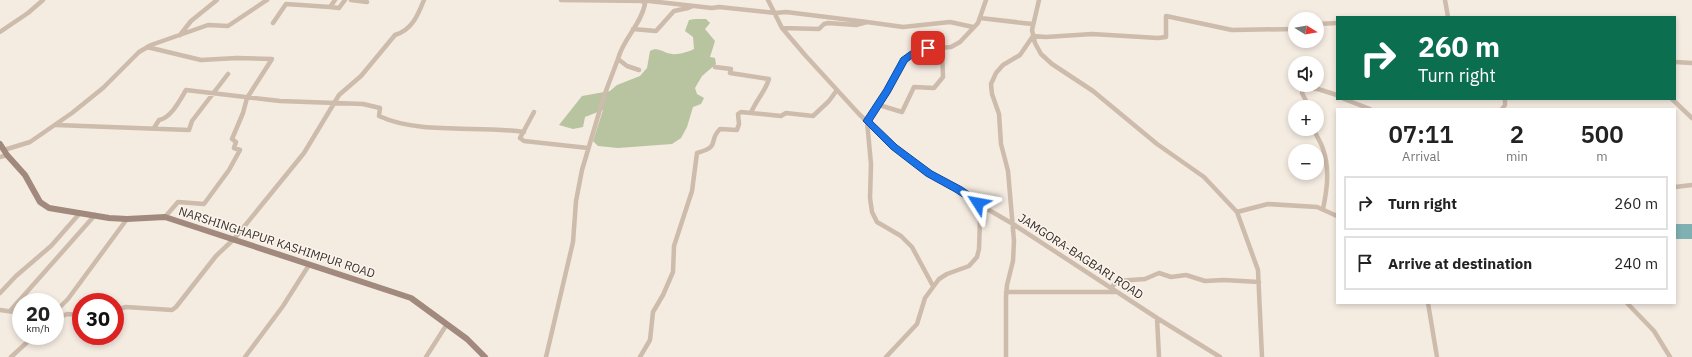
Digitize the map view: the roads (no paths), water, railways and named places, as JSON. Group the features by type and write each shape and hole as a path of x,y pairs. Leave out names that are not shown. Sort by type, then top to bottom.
{"street":[{"path":"0,32 28,13 43,0"},
{"path":"180,35 194,18 217,0"},
{"path":"3,151 30,142 56,125 103,88 139,52 168,38 208,25 228,26 267,0"},
{"path":"330,7 335,0"},
{"path":"273,23 286,4 339,8 345,0"},
{"path":"351,0 367,2"},
{"path":"124,308 172,310 176,308 216,256 234,239 304,152 335,102 345,89 361,76 395,35 402,34 412,24 419,14 424,0"},
{"path":"561,0 649,1 775,13 786,12 903,27 950,22 974,27"},
{"name":"JAMGORA-BAGBARI ROAD","path":"768,0 782,28 837,90 894,147 929,173 958,189 970,199 1013,224 1157,318 1220,357"},
{"path":"933,286 920,259 908,242 876,222 874,219 870,198 871,164 867,121 879,105 904,60 918,50 951,47 960,42 978,23 986,0"},
{"path":"1039,0 1032,24 1033,36 1039,52 1067,74 1085,85 1148,135 1157,144 1204,177 1238,212 1255,259 1259,282 1262,357"},
{"path":"1445,0 1448,16"},
{"path":"546,357 573,242 576,201 588,148 620,51 645,9 645,4 643,2"},
{"path":"633,29 656,32 674,12 678,10 686,10 693,6"},
{"path":"1033,36 1046,37 1092,34 1158,38 1166,37 1166,16 1232,30 1288,29"},
{"path":"980,18 1032,24"},
{"path":"782,28 820,29 828,22 856,25 867,22"},
{"path":"1324,24 1336,23"},
{"path":"1006,357 1006,292 1014,252 1013,224 1008,171 1001,144 999,114 992,94 991,84 996,73 1004,64 1020,55 1033,36"},
{"path":"148,47 201,60 237,58 272,59 247,98 243,113 232,139 236,142 234,148 240,150 224,176 204,204 178,202 166,217"},
{"path":"879,105 902,112 914,87 934,88 944,76 942,48"},
{"path":"618,59 628,66 639,70"},
{"path":"1676,62 1692,63"},
{"path":"715,67 731,69 730,73 769,79 766,89 755,102 751,113"},
{"path":"56,125 189,130 192,121 215,93 228,74"},
{"path":"1306,100 1302,93 1303,88 1318,89 1336,95"},
{"path":"154,128 159,120 164,119 176,106 186,90 280,101 335,102 376,106 380,108 379,116 390,121 484,130 503,129 524,132"},
{"path":"640,357 650,340 653,312 663,295 673,272 674,246 692,191 696,154 712,147 716,132 720,129 737,130 740,121 738,114 740,112 781,116 786,113 813,116 829,102 837,90"},
{"path":"1347,100 1367,108"},
{"path":"1673,100 1692,118"},
{"path":"534,112 520,138 524,141 588,148"},
{"path":"1317,136 1323,149 1327,165 1326,194 1323,209"},
{"name":"NARSHINGHAPUR KASHIMPUR ROAD","path":"3,151 25,175 40,202 49,208 127,219 166,217 411,298 468,339 486,357"},
{"path":"1676,187 1692,185"},
{"path":"1238,212 1268,204 1306,206 1323,209 1336,216"},
{"path":"886,357 917,324 925,298 939,279 947,274 969,266 977,257 979,249 980,220 987,208"},
{"path":"0,294 16,276 51,246 80,213"},
{"path":"0,310 10,311 95,215"},
{"path":"64,303 127,219"},
{"path":"245,357 252,344 283,306 309,265"},
{"path":"1111,288 1113,283 1117,281 1130,278 1146,279 1159,273 1171,277 1186,275 1194,279 1204,281 1224,280 1259,282"},
{"path":"1006,292 1117,292"},
{"path":"1428,304 1437,357"},
{"path":"1628,304 1654,331 1670,357"},
{"path":"1157,318 1159,357"},
{"path":"426,357 447,324"},
{"path":"11,357 24,345"}],"water":[{"path":"1676,224 1692,224 1692,239 1676,239"}]}
